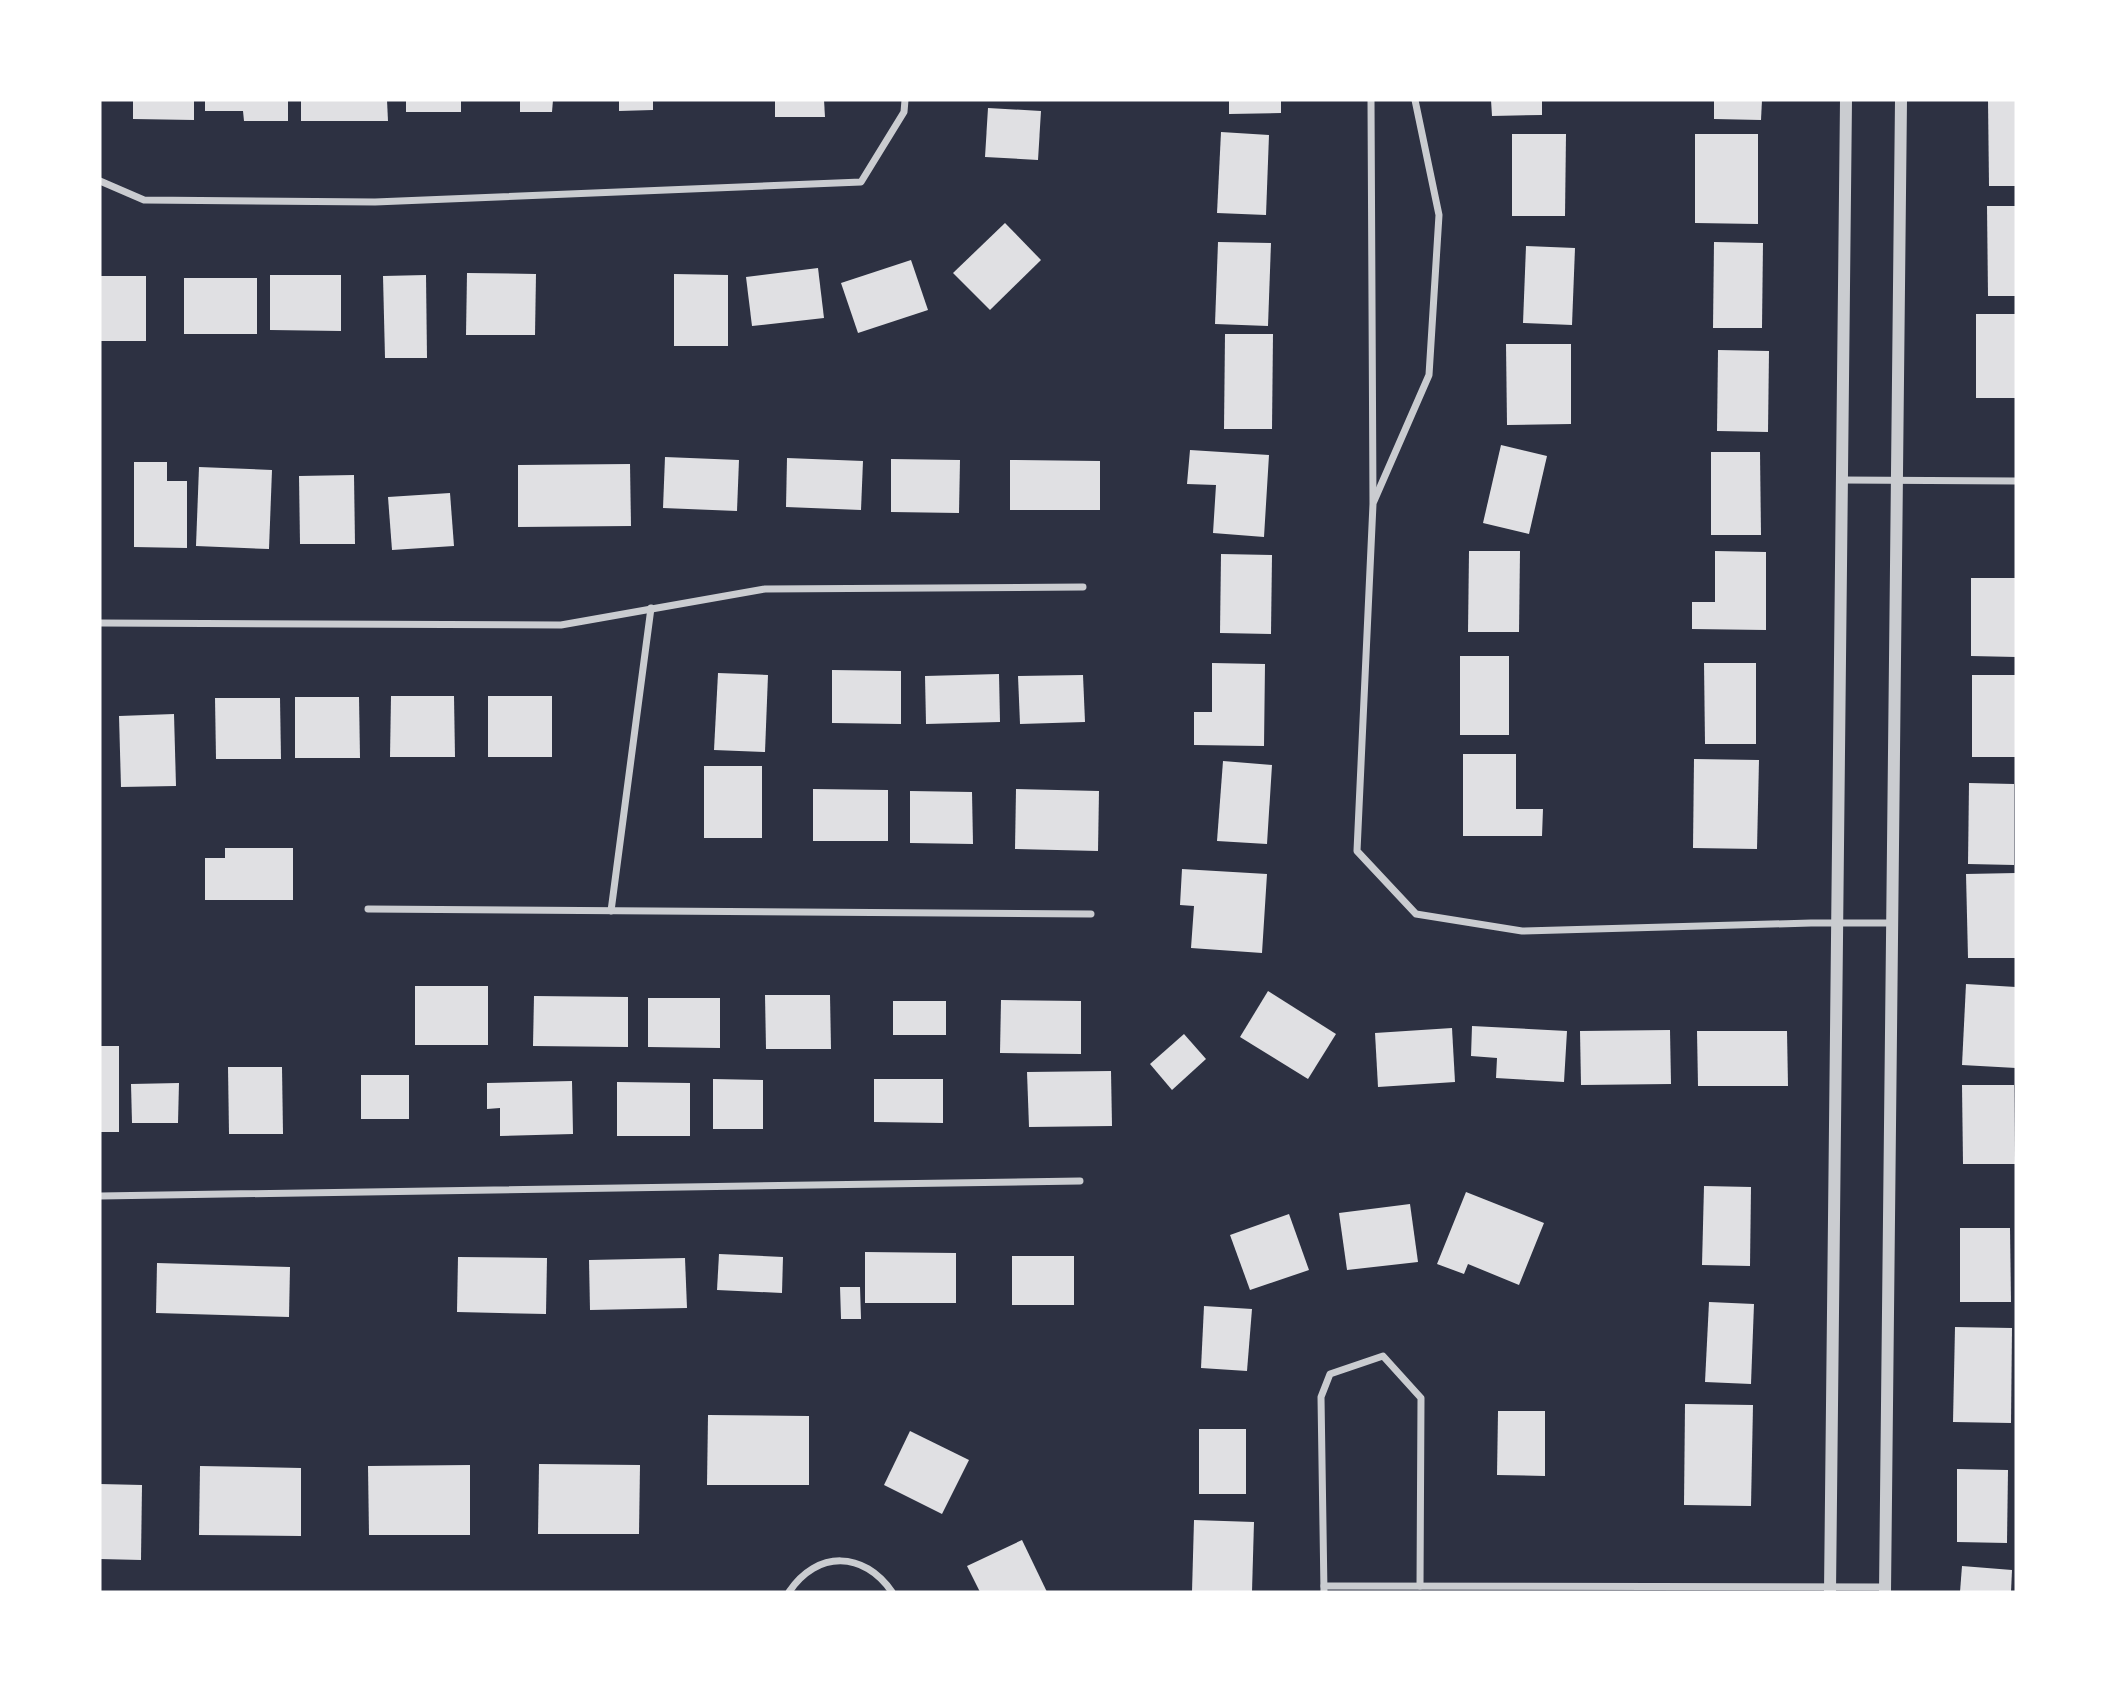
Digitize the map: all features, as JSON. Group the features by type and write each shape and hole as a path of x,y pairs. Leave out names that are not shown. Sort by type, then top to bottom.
{"street":[{"path":"100,181 144,200 375,202 861,182 904,112 905,100"},
{"path":"1371,100 1373,504 1357,851 1416,914 1522,931 1892,923"},
{"path":"1373,504 1429,375 1439,215 1415,100"},
{"path":"1830,1589 1846,100"},
{"path":"1420,1586 1421,1398 1383,1356 1330,1374 1321,1398 1324,1589 1420,1586 1885,1590 1901,100"},
{"path":"1842,481 2016,481"},
{"path":"100,623 562,625 765,589 1083,587"},
{"path":"611,911 651,608"},
{"path":"368,909 1091,914"},
{"path":"100,1196 1080,1181"},
{"path":"789,1592 798,1579 812,1568 831,1561 859,1563 876,1573 892,1592"}],"building":[{"path":"133,100 194,100 194,120 133,119"},
{"path":"205,100 288,100 288,121 244,121 243,111 205,111"},
{"path":"301,100 387,100 388,121 301,121"},
{"path":"406,100 461,100 461,112 406,112"},
{"path":"520,100 553,100 552,112 520,112"},
{"path":"619,100 653,100 653,110 619,111"},
{"path":"775,100 824,100 825,117 775,117"},
{"path":"1229,100 1281,100 1281,113 1229,114"},
{"path":"1491,100 1542,100 1542,115 1492,116"},
{"path":"1714,100 1762,100 1761,120 1714,119"},
{"path":"1988,100 2016,100 2016,186 1989,186"},
{"path":"988,108 1041,111 1038,160 985,157"},
{"path":"1221,132 1269,135 1266,215 1217,213"},
{"path":"1512,134 1566,134 1565,216 1512,216"},
{"path":"1695,134 1758,134 1758,224 1695,223"},
{"path":"1987,206 2016,206 2016,296 1988,296"},
{"path":"1005,223 1041,260 990,310 953,273"},
{"path":"1218,242 1271,243 1268,326 1215,324"},
{"path":"1714,242 1763,243 1762,328 1713,328"},
{"path":"1526,246 1575,248 1572,325 1523,323"},
{"path":"911,260 928,310 858,333 841,283"},
{"path":"818,268 824,318 752,326 746,277"},
{"path":"467,273 536,274 535,335 466,335"},
{"path":"674,274 728,275 728,346 674,346"},
{"path":"270,275 341,275 341,331 270,330"},
{"path":"426,275 427,358 385,358 383,276"},
{"path":"100,276 146,276 146,341 100,341"},
{"path":"184,278 257,278 257,334 184,334"},
{"path":"1976,314 2016,314 2016,398 1976,398"},
{"path":"1225,334 1273,334 1272,429 1224,429"},
{"path":"1506,344 1571,344 1571,424 1507,425"},
{"path":"1718,350 1769,351 1768,432 1717,431"},
{"path":"1501,445 1547,456 1529,534 1483,523"},
{"path":"1190,450 1269,455 1264,537 1213,533 1216,485 1187,484"},
{"path":"1711,452 1760,452 1761,535 1711,535"},
{"path":"665,457 739,460 737,511 663,508"},
{"path":"787,458 863,461 861,510 786,507"},
{"path":"891,459 960,460 959,513 891,512"},
{"path":"1010,460 1100,461 1100,510 1010,510"},
{"path":"134,462 167,462 167,481 187,481 187,548 134,547"},
{"path":"630,464 631,526 518,527 518,465"},
{"path":"199,467 272,470 269,549 196,546"},
{"path":"354,475 355,544 300,544 299,476"},
{"path":"450,493 454,546 392,550 388,497"},
{"path":"1469,551 1520,551 1519,632 1468,632"},
{"path":"1715,551 1766,552 1766,630 1692,629 1692,602 1715,602"},
{"path":"1221,554 1272,555 1271,634 1220,633"},
{"path":"1971,578 2016,578 2016,657 1971,656"},
{"path":"1460,656 1509,656 1509,735 1460,735"},
{"path":"1212,663 1265,664 1264,746 1194,745 1194,712 1212,712"},
{"path":"1704,663 1756,663 1756,744 1705,744"},
{"path":"832,670 901,671 901,724 832,723"},
{"path":"718,673 768,675 765,752 714,750"},
{"path":"999,674 1000,722 926,724 925,676"},
{"path":"1083,675 1085,722 1020,724 1018,676"},
{"path":"1972,675 2016,675 2016,757 1972,757"},
{"path":"391,696 454,696 455,757 390,757"},
{"path":"488,696 552,696 552,757 488,757"},
{"path":"295,697 359,697 360,758 295,758"},
{"path":"215,698 280,698 281,759 216,759"},
{"path":"174,714 176,786 121,787 119,716"},
{"path":"1463,754 1516,754 1516,809 1543,809 1542,836 1463,836"},
{"path":"1694,759 1759,760 1757,849 1693,848"},
{"path":"1223,761 1272,765 1267,844 1217,841"},
{"path":"704,766 762,766 762,838 704,838"},
{"path":"1969,783 2014,784 2014,865 1968,864"},
{"path":"813,789 888,790 888,841 813,841"},
{"path":"1016,789 1099,791 1098,851 1015,849"},
{"path":"910,791 972,792 973,844 910,843"},
{"path":"225,848 293,848 293,900 205,900 205,858 225,858"},
{"path":"1182,869 1267,874 1262,953 1191,948 1194,906 1180,905"},
{"path":"2016,873 2016,958 1968,958 1966,874"},
{"path":"1966,984 2016,987 2016,1068 1962,1065"},
{"path":"415,986 488,986 488,1045 415,1045"},
{"path":"1268,991 1336,1034 1308,1079 1240,1037"},
{"path":"765,995 830,995 831,1049 766,1049"},
{"path":"534,996 628,997 628,1047 533,1046"},
{"path":"648,998 720,998 720,1048 648,1047"},
{"path":"1001,1000 1081,1001 1081,1054 1000,1053"},
{"path":"893,1001 946,1001 946,1035 893,1035"},
{"path":"1472,1026 1567,1031 1564,1082 1496,1078 1497,1058 1471,1056"},
{"path":"1452,1028 1455,1082 1378,1087 1375,1033"},
{"path":"1670,1030 1671,1084 1581,1085 1580,1031"},
{"path":"1697,1031 1787,1031 1788,1086 1698,1086"},
{"path":"1184,1034 1206,1059 1172,1090 1150,1064"},
{"path":"100,1046 119,1046 119,1132 100,1132"},
{"path":"228,1067 282,1067 283,1134 229,1134"},
{"path":"1111,1071 1112,1126 1029,1127 1027,1072"},
{"path":"361,1075 409,1075 409,1119 361,1119"},
{"path":"713,1079 763,1080 763,1129 713,1129"},
{"path":"874,1079 943,1079 943,1123 874,1122"},
{"path":"572,1081 573,1134 500,1136 500,1108 487,1109 487,1083"},
{"path":"617,1082 690,1083 690,1136 617,1136"},
{"path":"179,1083 178,1123 132,1123 131,1084"},
{"path":"1962,1085 2014,1085 2015,1164 1963,1164"},
{"path":"1704,1186 1751,1187 1750,1266 1702,1265"},
{"path":"1466,1192 1544,1223 1519,1285 1468,1264 1464,1274 1437,1264"},
{"path":"1410,1204 1418,1262 1347,1270 1339,1213"},
{"path":"1289,1214 1309,1270 1250,1290 1230,1235"},
{"path":"1960,1228 2010,1228 2011,1302 1960,1302"},
{"path":"865,1252 956,1253 956,1303 865,1303"},
{"path":"719,1254 783,1257 782,1293 717,1290"},
{"path":"1012,1256 1074,1256 1074,1305 1012,1305"},
{"path":"458,1257 547,1258 546,1314 457,1312"},
{"path":"685,1258 687,1308 590,1310 589,1260"},
{"path":"157,1263 290,1267 289,1317 156,1313"},
{"path":"840,1287 860,1287 861,1319 841,1319"},
{"path":"1709,1302 1754,1304 1751,1384 1705,1382"},
{"path":"1204,1306 1252,1309 1247,1371 1201,1368"},
{"path":"1955,1327 2012,1328 2011,1423 1953,1422"},
{"path":"1685,1404 1753,1405 1751,1506 1684,1505"},
{"path":"1498,1411 1545,1411 1545,1476 1497,1475"},
{"path":"708,1415 809,1416 809,1485 707,1485"},
{"path":"1199,1429 1246,1429 1246,1494 1199,1494"},
{"path":"910,1431 969,1460 942,1514 884,1485"},
{"path":"539,1464 640,1465 639,1534 538,1534"},
{"path":"470,1465 470,1535 369,1535 368,1466"},
{"path":"200,1466 301,1468 301,1536 199,1535"},
{"path":"1957,1469 2008,1470 2007,1543 1957,1542"},
{"path":"100,1484 142,1485 141,1560 100,1559"},
{"path":"1194,1520 1254,1522 1252,1592 1192,1592"},
{"path":"1022,1540 1047,1592 980,1592 967,1566"},
{"path":"1962,1566 2012,1570 2011,1592 1960,1592"}]}
